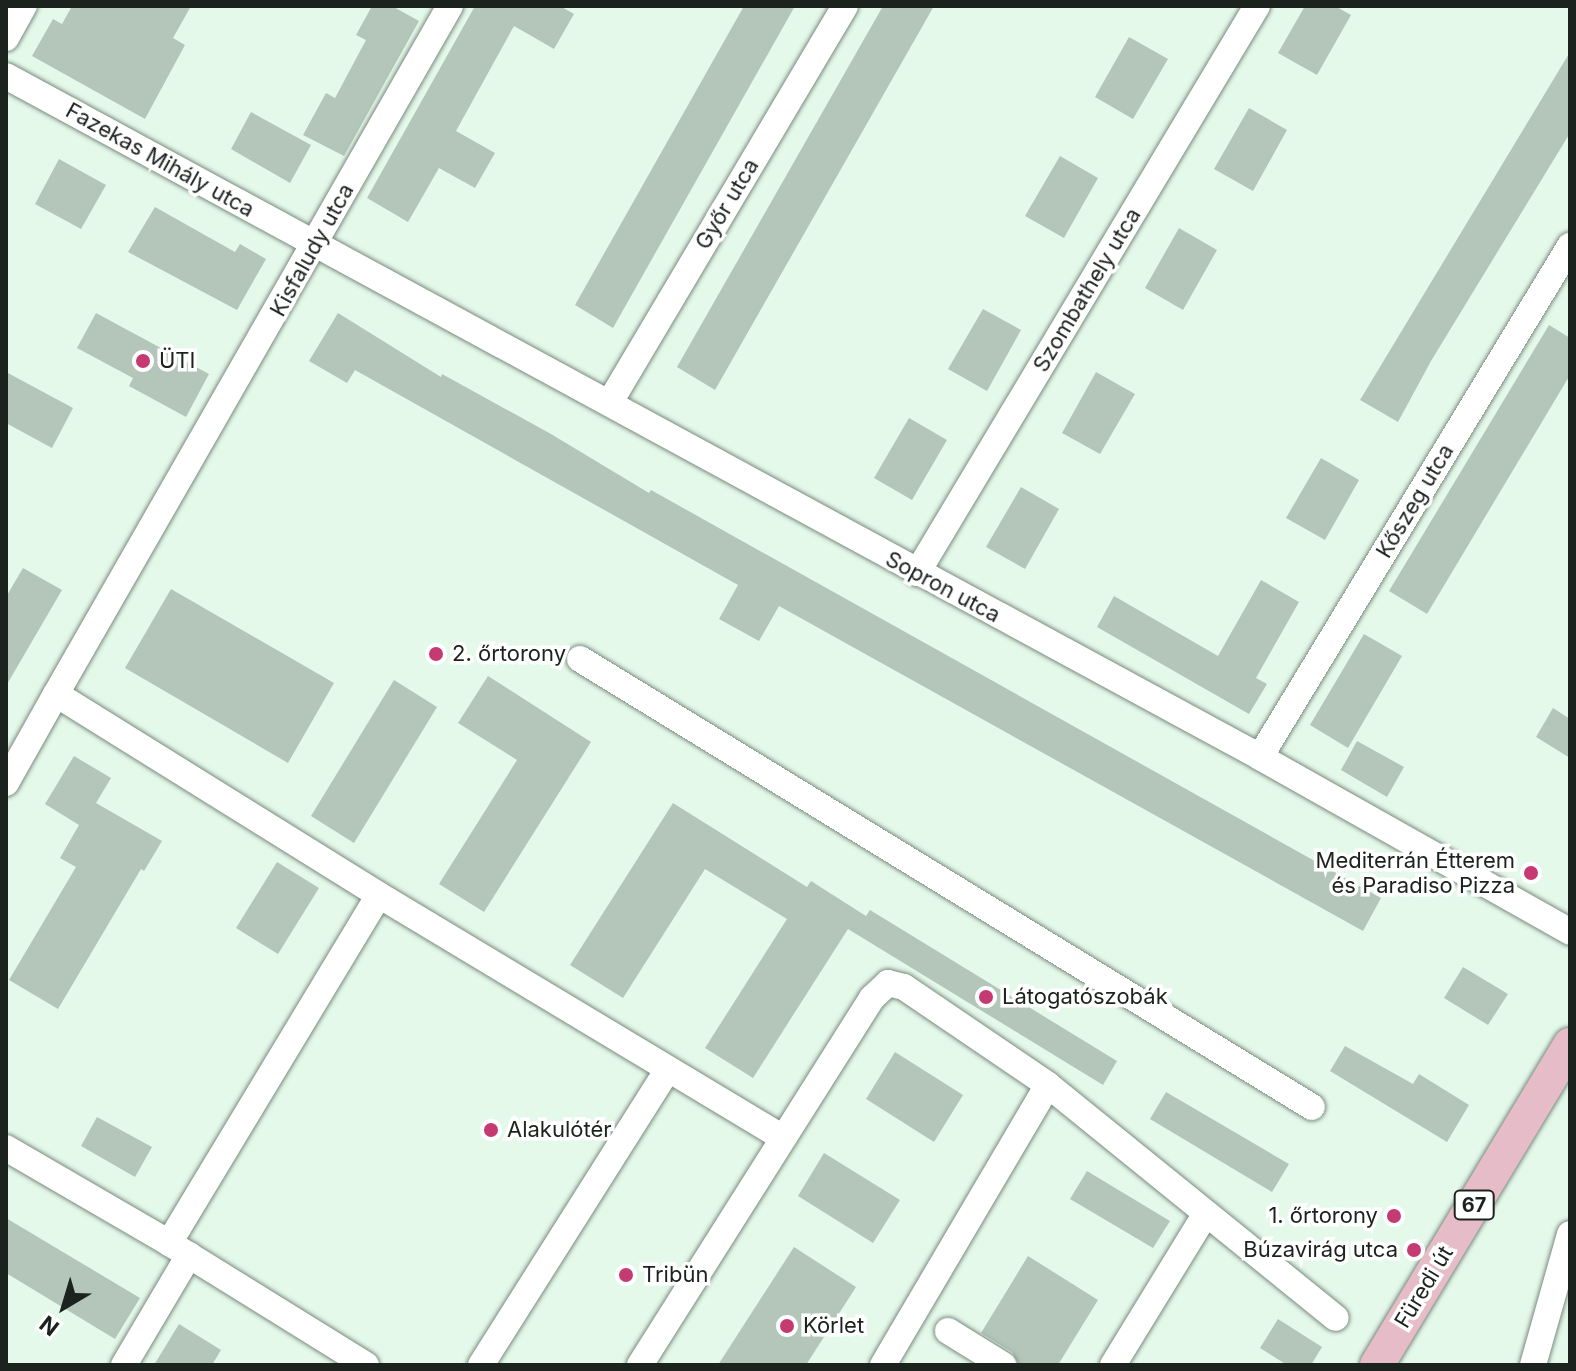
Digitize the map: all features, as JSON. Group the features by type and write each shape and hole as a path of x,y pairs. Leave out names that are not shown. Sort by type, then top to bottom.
{"main road":[{"name":"Füredi út","path":"1377,1365 1570,1045"}],"street":[{"path":"6,38 24,6"},
{"name":"Kisfaludy utca","path":"6,783 450,6"},
{"name":"Győr utca","path":"610,402 845,6"},
{"name":"Szombathely utca","path":"917,573 1257,6"},
{"name":"Fazekas Mihály utca","path":"6,76 315,244"},
{"name":"Sopron utca","path":"315,244 1260,757 1570,932"},
{"name":"Kőszeg utca","path":"1260,757 1570,246"},
{"path":"580,659 1312,1107"},
{"path":"56,694 379,895 783,1138"},
{"path":"124,1365 179,1249 379,895"},
{"path":"640,1365 872,998 888,983 904,987 1048,1085 1336,1318"},
{"path":"481,1365 668,1069"},
{"path":"883,1365 1048,1085"},
{"path":"6,1148 179,1249 366,1365"},
{"path":"1113,1365 1206,1213"},
{"path":"1533,1365 1570,1234"},
{"path":"948,1331 1003,1365"}],"building":[{"path":"72,6 191,6 173,38 185,45 145,119 32,56 53,19 62,24"},
{"path":"372,6 392,6 419,21 344,156 303,135 326,93 335,98 366,40 356,35"},
{"path":"475,6 560,6 574,14 554,49 514,26 456,131 495,153 475,188 439,168 408,222 367,198"},
{"path":"744,6 795,6 613,328 575,305"},
{"path":"883,6 934,6 715,390 677,367"},
{"path":"1305,6 1335,6 1351,15 1317,75 1278,53"},
{"path":"1129,37 1168,59 1133,119 1095,97"},
{"path":"1570,52 1570,133 1431,361 1398,422 1360,400"},
{"path":"1249,108 1287,130 1253,191 1214,169"},
{"path":"251,112 311,145 290,183 231,149"},
{"path":"1060,156 1098,178 1064,238 1025,216"},
{"path":"59,159 106,185 81,229 35,204"},
{"path":"155,207 235,252 240,244 266,259 237,310 128,252"},
{"path":"1179,228 1217,250 1183,310 1145,288"},
{"path":"983,309 1021,330 987,391 948,369"},
{"name":"ÜTI","path":"96,313 209,374 186,417 129,386 133,378 77,348"},
{"path":"338,313 441,377 442,374 551,434 649,493 651,490 1381,898 1363,931 779,606 759,641 719,619 738,585 355,370 347,383 309,361"},
{"path":"1549,325 1570,338 1570,375 1427,614 1389,591"},
{"path":"6,372 73,408 52,448 6,423"},
{"path":"1096,372 1135,394 1100,454 1062,433"},
{"path":"909,418 947,440 912,500 874,478"},
{"path":"1321,458 1359,480 1325,540 1286,518"},
{"path":"1021,487 1059,509 1025,569 986,547"},
{"path":"23,568 62,590 6,686 6,597"},
{"path":"1261,580 1299,602 1256,678 1267,684 1249,714 1097,627 1114,596 1218,656"},
{"path":"171,589 334,683 288,763 125,668"},
{"path":"1364,634 1402,656 1348,748 1310,725"},
{"path":"488,676 591,742 484,912 439,884 517,760 458,723"},
{"path":"394,680 437,707 354,843 311,816"},
{"path":"1553,708 1570,719 1570,758 1536,737"},
{"path":"1357,741 1404,767 1387,797 1341,770"},
{"path":"74,756 111,778 96,803 162,841 144,871 141,869 58,1009 9,980 76,867 60,858 79,825 45,804"},
{"path":"673,803 807,887 811,881 866,916 870,910 1117,1061 1103,1085 848,929 753,1078 705,1048 787,919 705,869 623,998 570,965"},
{"path":"277,862 319,888 278,954 236,928"},
{"path":"1463,967 1508,994 1488,1025 1444,998"},
{"path":"1345,1046 1413,1084 1419,1074 1469,1105 1447,1142 1330,1071"},
{"path":"895,1052 963,1095 934,1142 866,1099"},
{"path":"1166,1092 1289,1164 1272,1192 1150,1119"},
{"path":"97,1117 152,1147 135,1177 81,1146"},
{"path":"824,1153 900,1200 873,1243 798,1196"},
{"path":"1087,1171 1170,1221 1153,1248 1070,1199"},
{"path":"6,1218 140,1298 115,1339 6,1273"},
{"name":"Körlet","path":"794,1247 856,1287 806,1365 718,1365"},
{"path":"1028,1256 1098,1300 1058,1365 1019,1365 1012,1352 981,1333"},
{"path":"1278,1319 1322,1347 1311,1365 1287,1365 1260,1348"},
{"path":"179,1324 221,1350 212,1365 154,1365"}],"place":[{"name":"ÜTI","path":"143,361"},
{"name":"2. őrtorony","path":"436,654"},
{"name":"Mediterrán Étterem és Paradiso Pizza","path":"1531,873"},
{"name":"Látogatószobák","path":"986,997"},
{"name":"Alakulótér","path":"491,1130"},
{"name":"1. őrtorony","path":"1394,1216"},
{"name":"Búzavirág utca","path":"1414,1250"},
{"name":"Tribün","path":"626,1275"},
{"name":"Körlet","path":"787,1326"}]}
